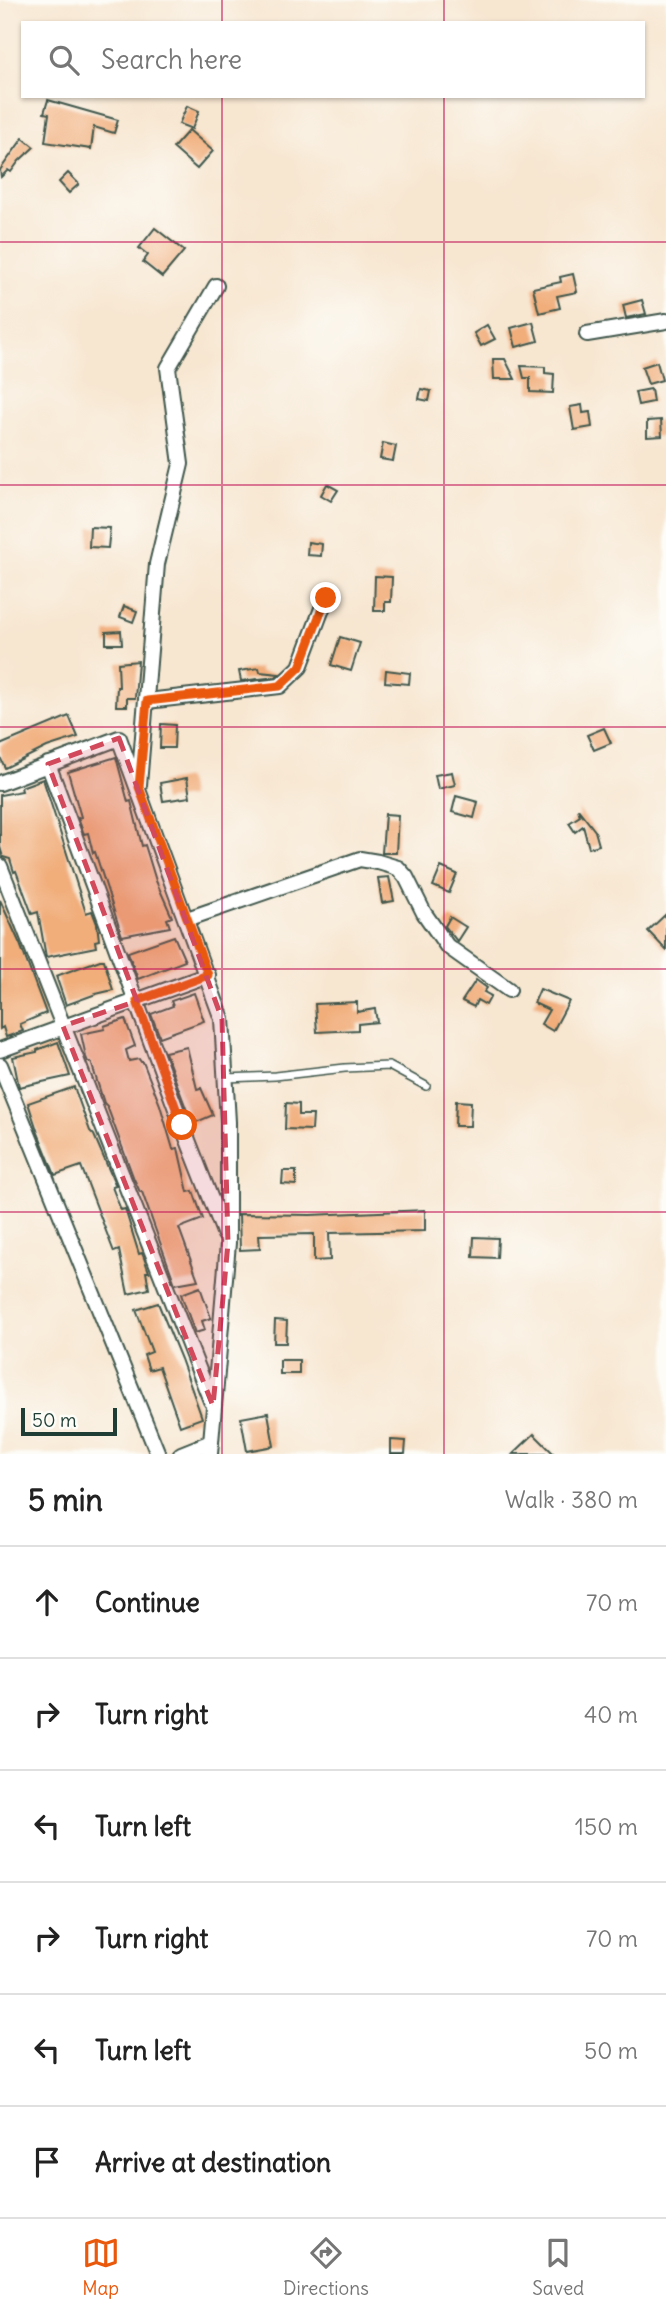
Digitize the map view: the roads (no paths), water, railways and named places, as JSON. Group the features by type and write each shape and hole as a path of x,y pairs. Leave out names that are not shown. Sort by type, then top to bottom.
{"street":[{"path":"139,787 157,564 181,464 168,368 216,286"},
{"path":"587,334 666,321"},
{"path":"147,701 280,686 300,667 326,598"},
{"path":"0,783 119,738 222,1019 228,1122 228,1242 211,1448 180,1454"},
{"path":"48,764 228,1242"},
{"path":"187,919 360,859 378,862 398,868 447,946 509,990"},
{"path":"0,866 213,1406"},
{"path":"0,1050 208,975"},
{"path":"0,1065 158,1454"},
{"path":"0,1091 16,1103"}],"lane":[{"path":"225,1077 275,1076 389,1066 426,1086"}]}
